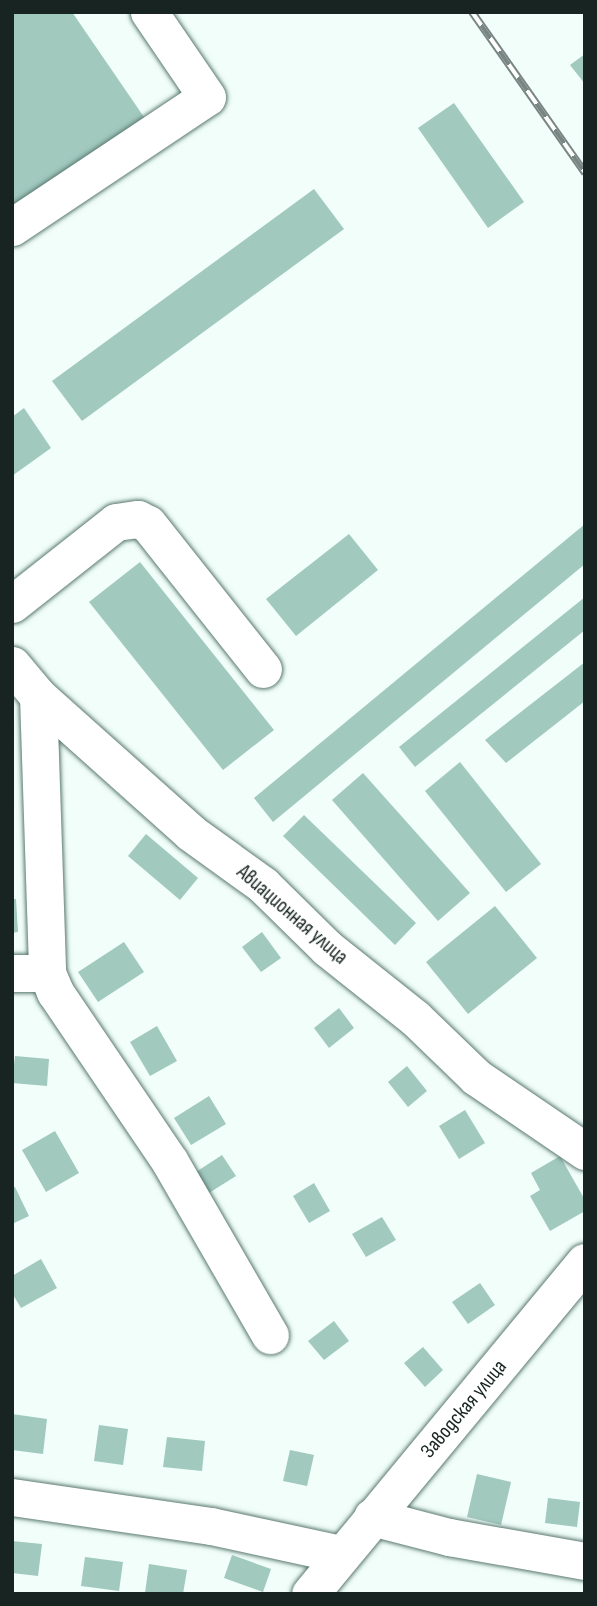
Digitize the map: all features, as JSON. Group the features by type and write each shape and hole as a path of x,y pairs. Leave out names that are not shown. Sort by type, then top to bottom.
{"street":[{"path":"12,227 207,97 149,12"},
{"path":"12,604 116,522 138,519 148,524 263,669"},
{"name":"Авиационная улица","path":"12,665 38,696 191,833 263,885 327,948 415,1018 476,1077 585,1151"},
{"path":"38,696 30,973 55,992 170,1162 270,1335"},
{"name":"Заводская улица","path":"310,1594 340,1554 585,1262"},
{"path":"12,1497 211,1526 340,1554"},
{"path":"372,1517 449,1537 585,1561"}],"building":[{"path":"12,12 72,12 146,120 12,211"},
{"path":"585,54 585,84 570,65"},
{"path":"454,103 524,202 488,228 418,128"},
{"path":"314,189 344,229 82,421 52,381"},
{"path":"24,408 51,448 12,476 12,417"},
{"path":"585,524 585,564 273,822 254,798"},
{"path":"349,534 378,570 296,636 266,599"},
{"path":"140,562 274,730 223,770 89,602"},
{"path":"585,597 585,630 415,767 399,747"},
{"path":"585,662 585,701 506,763 485,740"},
{"path":"460,762 541,864 506,892 425,791"},
{"path":"363,773 470,893 438,921 332,800"},
{"path":"304,815 416,923 395,945 283,836"},
{"path":"146,834 198,878 180,900 128,856"},
{"path":"12,899 16,899 18,932 12,933"},
{"path":"495,906 537,958 468,1014 426,962"},
{"path":"262,932 281,958 261,972 242,947"},
{"path":"124,942 144,972 98,1002 78,972"},
{"path":"339,1008 354,1028 329,1048 314,1028"},
{"path":"157,1026 177,1061 150,1076 130,1042"},
{"path":"15,1056 49,1059 47,1086 12,1083"},
{"path":"407,1066 427,1091 408,1107 388,1082"},
{"path":"209,1096 226,1124 191,1145 174,1118"},
{"path":"465,1110 485,1143 459,1159 439,1126"},
{"path":"55,1131 79,1173 46,1192 22,1150"},
{"path":"222,1155 236,1176 209,1193 196,1172"},
{"path":"560,1156 585,1200 585,1211 550,1231 530,1196 540,1190 531,1173"},
{"path":"314,1183 330,1211 309,1223 293,1196"},
{"path":"15,1187 29,1216 12,1224 12,1188"},
{"path":"382,1217 396,1240 366,1257 352,1234"},
{"path":"41,1259 57,1288 21,1308 12,1293 12,1276"},
{"path":"480,1283 495,1305 468,1324 452,1302"},
{"path":"334,1321 349,1341 324,1360 308,1341"},
{"path":"423,1347 443,1370 425,1387 404,1363"},
{"path":"12,1414 47,1419 43,1454 12,1450"},
{"path":"99,1425 128,1429 123,1465 94,1461"},
{"path":"167,1437 205,1441 202,1471 163,1467"},
{"path":"290,1450 314,1455 307,1486 283,1481"},
{"path":"477,1474 511,1482 501,1525 467,1517"},
{"path":"548,1498 580,1502 577,1527 545,1523"},
{"path":"12,1541 42,1544 38,1576 12,1573"},
{"path":"232,1555 271,1569 263,1592 224,1578"},
{"path":"85,1557 123,1562 119,1591 81,1586"},
{"path":"149,1564 187,1570 183,1594 145,1593"}],"railway":[{"path":"472,12 585,173"}]}
